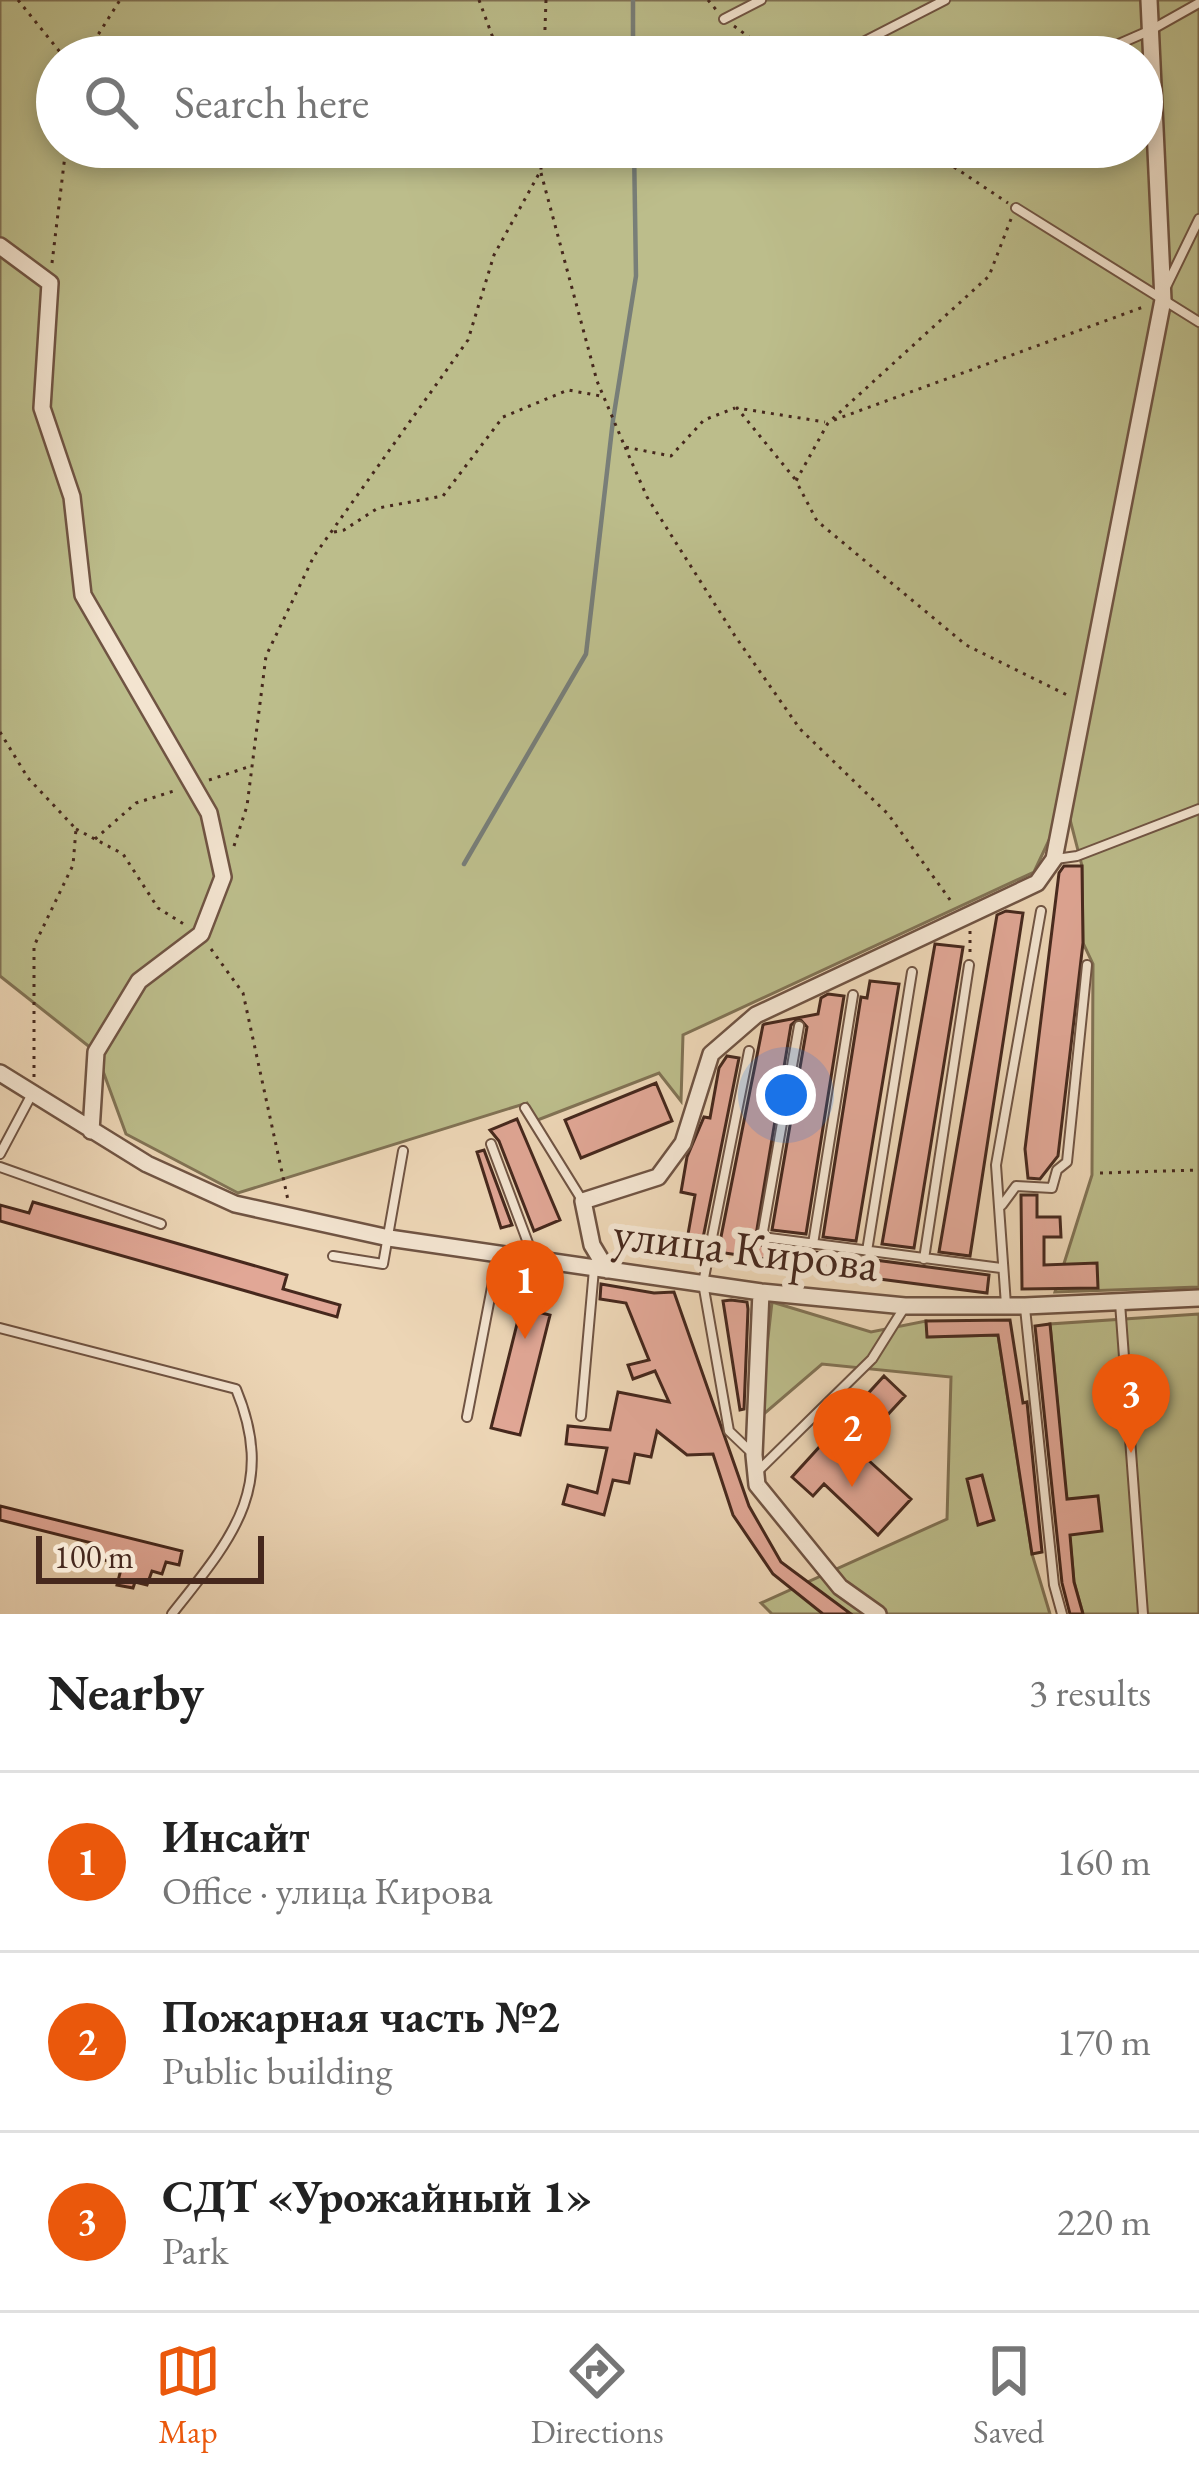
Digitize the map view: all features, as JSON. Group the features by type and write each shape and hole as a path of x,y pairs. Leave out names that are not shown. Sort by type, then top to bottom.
{"street":[{"path":"1150,0 1151,36"},
{"path":"601,1269 583,1202 658,1177 682,1143 711,1054 757,1015 1037,883 1054,860 1162,296 1157,168"},
{"path":"0,246 50,283 43,408 72,497 83,595 209,813 223,878 201,934 139,981 96,1052 91,1131"},
{"name":"улица Кирова","path":"0,1073 147,1164 235,1204 292,1220 498,1256 761,1292 905,1306 1006,1307 1199,1298"},
{"path":"761,1292 754,1455 757,1485 840,1587 878,1614"}],"lane":[{"path":"724,19 761,0"},
{"path":"875,36 945,0"},
{"path":"1137,36 1199,3"},
{"path":"1016,208 1199,321"},
{"path":"1162,296 1199,219"},
{"path":"1054,860 1077,856 1199,809"},
{"path":"1006,1307 997,1166 1041,911"},
{"path":"1001,1206 1016,1186 1052,1188 1057,1171 1067,1162 1087,964"},
{"path":"924,1258 969,965"},
{"path":"867,1251 912,972"},
{"path":"812,1244 853,995"},
{"path":"799,1026 762,1237 1001,1268"},
{"path":"749,1051 703,1283 730,1431 754,1455"},
{"path":"0,1154 34,1091"},
{"path":"525,1108 583,1202"},
{"path":"491,1144 535,1261"},
{"path":"333,1256 383,1264 403,1151"},
{"path":"0,1167 161,1224"},
{"path":"467,1418 498,1256"},
{"path":"581,1416 601,1269"},
{"path":"1119,1302 1143,1614"},
{"path":"754,1475 872,1359 905,1306"},
{"path":"1025,1306 1054,1585 1062,1614"},
{"path":"0,1328 236,1389 247,1414 254,1461 248,1502 211,1564 172,1614"}],"path":[{"path":"18,0 47,36"},
{"path":"97,36 119,0"},
{"path":"479,0 492,36"},
{"path":"545,36 546,0"},
{"path":"708,0 747,36"},
{"path":"50,283 64,168"},
{"path":"796,481 828,423 988,277 1016,208 956,168"},
{"path":"541,170 603,397 646,497 800,729 888,814 970,925 969,965"},
{"path":"223,878 247,806 266,656 314,556 468,340 494,255 541,170"},
{"path":"626,447 671,456 704,420 737,408 828,423 1162,296"},
{"path":"331,532 344,530 378,508 443,496 503,416 568,390 603,397"},
{"path":"737,408 796,481 817,521 966,645 1087,705"},
{"path":"0,732 28,778 76,829 123,854 158,908 201,934 243,993 292,1220"},
{"path":"94,839 136,803 253,765"},
{"path":"34,1091 34,946 73,865 76,829"},
{"path":"1100,1173 1199,1170"}],"green space":[{"path":"0,0 1199,0 1199,1287 1055,1292 1092,1175 1093,964 1083,943 1082,866 1066,804 1034,872 683,1035 681,1101 659,1073 535,1121 527,1103 238,1193 126,1134 96,1052 0,976"},
{"path":"772,1302 871,1332 926,1321 928,1337 998,1335 1032,1554 1050,1614 772,1614 761,1603 947,1519 951,1377 822,1364 759,1418"},
{"path":"1199,1314 1199,1614 1083,1614 1074,1582 1050,1324"}],"building":[{"path":"1064,866 1082,866 1083,943 1058,1156 1040,1179 1028,1178 1025,1149 1059,873"},
{"path":"1023,913 970,1256 939,1252 997,915"},
{"path":"935,944 963,947 914,1248 882,1244"},
{"path":"870,981 899,984 856,1241 823,1237 861,997 867,998"},
{"path":"844,996 806,1234 772,1230 807,1027 799,1018 791,1025 755,1241 989,1275 987,1293 764,1264 765,1259 718,1252 763,1025 818,1014 821,998"},
{"path":"727,1056 739,1058 700,1253 685,1251 695,1195 681,1192 687,1157 704,1117 710,1118 719,1068"},
{"path":"656,1083 672,1121 581,1158 565,1120"},
{"path":"517,1119 560,1220 534,1231 499,1141 490,1130"},
{"path":"484,1150 512,1225 501,1228 477,1152"},
{"path":"1021,1195 1037,1195 1037,1217 1060,1217 1061,1237 1044,1237 1044,1265 1097,1263 1098,1288 1022,1289"},
{"path":"33,1202 287,1275 283,1289 340,1305 337,1317 0,1221 0,1205 29,1213"},
{"path":"601,1284 674,1292 749,1506 781,1562 851,1614 823,1614 773,1574 733,1515 713,1454 687,1455 657,1431 651,1457 635,1454 629,1483 613,1480 604,1515 563,1504 568,1485 597,1493 607,1448 566,1444 568,1426 610,1430 618,1392 669,1402 655,1371 633,1379 628,1365 649,1360 626,1303 600,1299"},
{"path":"723,1301 747,1302 748,1309 744,1409 740,1410"},
{"path":"521,1308 550,1315 520,1435 491,1428"},
{"path":"1010,1320 1023,1403 1027,1402 1042,1552 1032,1554 998,1335 927,1337 926,1321"},
{"path":"1050,1324 1067,1499 1098,1496 1102,1531 1070,1535 1074,1582 1083,1614 1070,1614 1062,1583 1035,1326"},
{"path":"884,1376 905,1396 856,1449 911,1499 878,1535 824,1484 813,1496 792,1477"},
{"path":"982,1475 994,1520 978,1525 967,1479"},
{"path":"0,1506 182,1551 179,1565 166,1562 162,1574 152,1571 147,1585 117,1585 122,1565 93,1557 96,1544 0,1520"}],"waterway":[{"path":"633,0 633,36"},
{"path":"464,864 586,654 613,420 636,276 634,168"}],"place":[{"name":"Инсайт","path":"525,1339"},
{"name":"СДТ «Урожайный 1»","path":"1131,1453"},
{"name":"Пожарная часть №2","path":"852,1487"}]}
